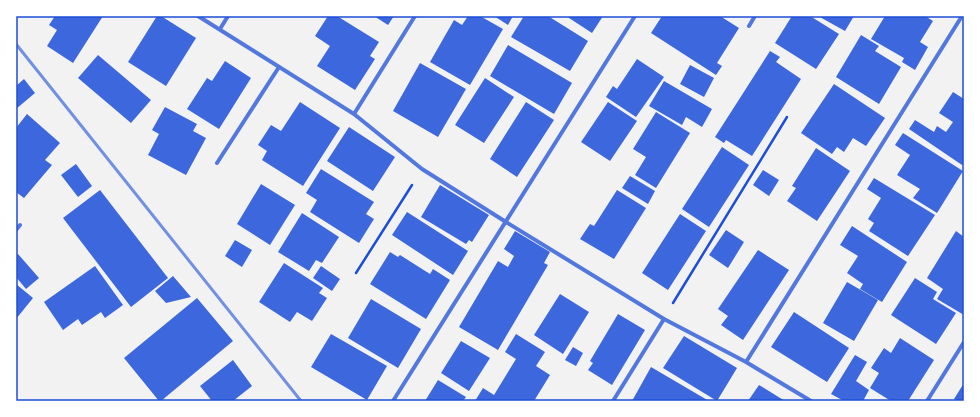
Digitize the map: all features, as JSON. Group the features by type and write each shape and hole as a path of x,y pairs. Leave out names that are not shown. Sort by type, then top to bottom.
{"street":[{"path":"198,16 354,114 422,169 506,222 664,319 746,362 811,401"},
{"path":"220,29 228,16"},
{"path":"354,114 416,16"},
{"path":"393,401 635,16"},
{"path":"749,26 755,16"},
{"path":"746,362 962,16"},
{"path":"217,163 280,67"},
{"path":"16,230 20,225"},
{"path":"613,401 664,319"},
{"path":"927,401 964,342"}],"path":[{"path":"664,319 787,118"},
{"path":"356,273 422,169"}],"building":[{"path":"55,16 103,16 73,63 47,46 57,30 49,25"},
{"path":"157,16 161,16 196,38 166,86 128,62"},
{"path":"328,16 337,16 379,42 370,56 375,59 355,90 317,66 330,46 315,36"},
{"path":"374,16 394,16 388,25"},
{"path":"468,16 480,16 503,29 470,85 430,62 454,20 462,25"},
{"path":"494,16 513,16 508,25"},
{"path":"524,16 548,16 588,41 570,71 511,37"},
{"path":"566,16 603,16 592,33"},
{"path":"662,16 720,16 739,28 717,63 722,66 716,75 651,33"},
{"path":"792,16 810,16 839,34 816,69 775,43"},
{"path":"818,16 854,16 845,31"},
{"path":"885,16 925,16 933,21 920,42 928,47 915,70 902,62 904,58 871,39"},
{"path":"861,35 879,46 875,51 901,67 879,104 836,77"},
{"path":"508,45 572,83 554,114 490,76"},
{"path":"770,51 780,57 776,62 801,79 752,156 726,140 724,143 715,137"},
{"path":"98,55 151,100 131,123 78,78"},
{"path":"637,59 664,77 636,117 606,97 613,86 617,89"},
{"path":"225,61 251,78 219,129 187,109 207,78 212,81"},
{"path":"420,63 466,89 438,137 393,111"},
{"path":"690,65 714,78 704,97 680,84"},
{"path":"485,78 514,97 484,143 455,125"},
{"path":"24,79 35,93 16,109 16,86"},
{"path":"664,81 712,109 702,127 686,117 682,125 649,106"},
{"path":"834,84 885,118 866,146 853,138 844,152 837,147 832,154 801,133"},
{"path":"953,92 964,99 964,162 962,165 909,129 915,120 934,132 937,126 946,132 953,122 939,113"},
{"path":"300,102 340,128 303,186 262,160 267,151 258,145 271,125 281,131"},
{"path":"526,102 554,120 517,177 490,159"},
{"path":"608,102 637,121 610,161 581,142"},
{"path":"165,107 197,124 193,131 206,138 186,175 148,155 159,134 152,130"},
{"path":"656,112 690,133 656,188 635,175 646,157 633,149"},
{"path":"27,114 60,143 45,160 52,165 24,198 16,192 16,128"},
{"path":"349,127 395,157 373,191 327,161"},
{"path":"903,133 963,171 937,213 913,198 920,189 897,175 910,155 895,145"},
{"path":"722,147 749,165 709,227 682,209"},
{"path":"816,148 850,171 817,221 787,201 796,188 792,186"},
{"path":"76,164 92,186 78,197 61,175"},
{"path":"321,169 374,202 366,214 374,219 359,243 310,212 317,200 306,193"},
{"path":"763,170 779,180 769,196 753,185"},
{"path":"630,176 655,191 648,204 622,188"},
{"path":"874,178 935,215 908,256 869,231 874,223 868,219 881,198 867,189"},
{"path":"261,184 295,205 270,245 237,224"},
{"path":"440,185 489,215 472,242 469,240 466,244 421,217"},
{"path":"100,190 168,278 131,307 63,218"},
{"path":"617,190 646,208 614,259 580,239 590,224 594,226"},
{"path":"407,212 468,251 453,275 392,235"},
{"path":"302,213 339,237 322,263 316,260 309,271 278,252"},
{"path":"680,214 706,231 668,290 642,273"},
{"path":"852,226 907,262 882,302 860,289 863,284 847,273 858,256 840,245"},
{"path":"726,230 744,242 728,268 709,255"},
{"path":"515,231 550,252 544,263 548,265 498,350 459,327 498,261 508,267 514,256 504,249"},
{"path":"956,231 964,237 964,315 937,299 943,289 927,278"},
{"path":"235,240 252,250 242,267 225,256"},
{"path":"758,250 789,270 743,340 721,325 728,316 718,309"},
{"path":"390,252 398,257 400,255 430,274 433,269 450,280 426,319 370,284"},
{"path":"18,254 39,278 26,289 16,277 16,256"},
{"path":"284,263 323,288 319,293 327,298 312,321 297,312 290,322 259,302"},
{"path":"95,266 123,305 105,318 101,312 82,325 78,319 63,330 44,302"},
{"path":"321,266 340,279 332,291 313,278"},
{"path":"173,276 191,297 166,303 155,291"},
{"path":"915,278 937,292 933,299 956,313 936,344 891,315"},
{"path":"847,282 878,300 854,341 823,323"},
{"path":"16,284 33,298 16,319"},
{"path":"560,294 589,312 563,354 534,335"},
{"path":"197,298 233,341 161,401 159,401 124,358"},
{"path":"371,299 421,329 398,368 348,338"},
{"path":"794,312 849,348 827,382 771,347"},
{"path":"618,314 645,330 612,385 588,370 593,363 590,361"},
{"path":"331,334 387,366 367,400 311,367"},
{"path":"516,334 545,352 536,366 550,375 534,401 475,401 483,388 494,395 516,359 505,352"},
{"path":"684,336 737,368 717,401 663,368"},
{"path":"900,338 934,360 908,401 891,401 870,388 879,373 871,368 884,348 891,353"},
{"path":"461,341 490,358 469,391 441,373"},
{"path":"573,347 583,353 576,366 565,360"},
{"path":"855,355 867,362 856,381 869,390 863,401 844,401 831,394"},
{"path":"233,360 252,386 233,401 212,401 200,386"},
{"path":"651,367 709,401 632,401"},
{"path":"438,380 466,397 463,401 425,401"},
{"path":"964,383 964,401 958,401 954,399"},
{"path":"759,385 785,401 748,401"}],"railway":[{"path":"16,44 301,401"}]}
